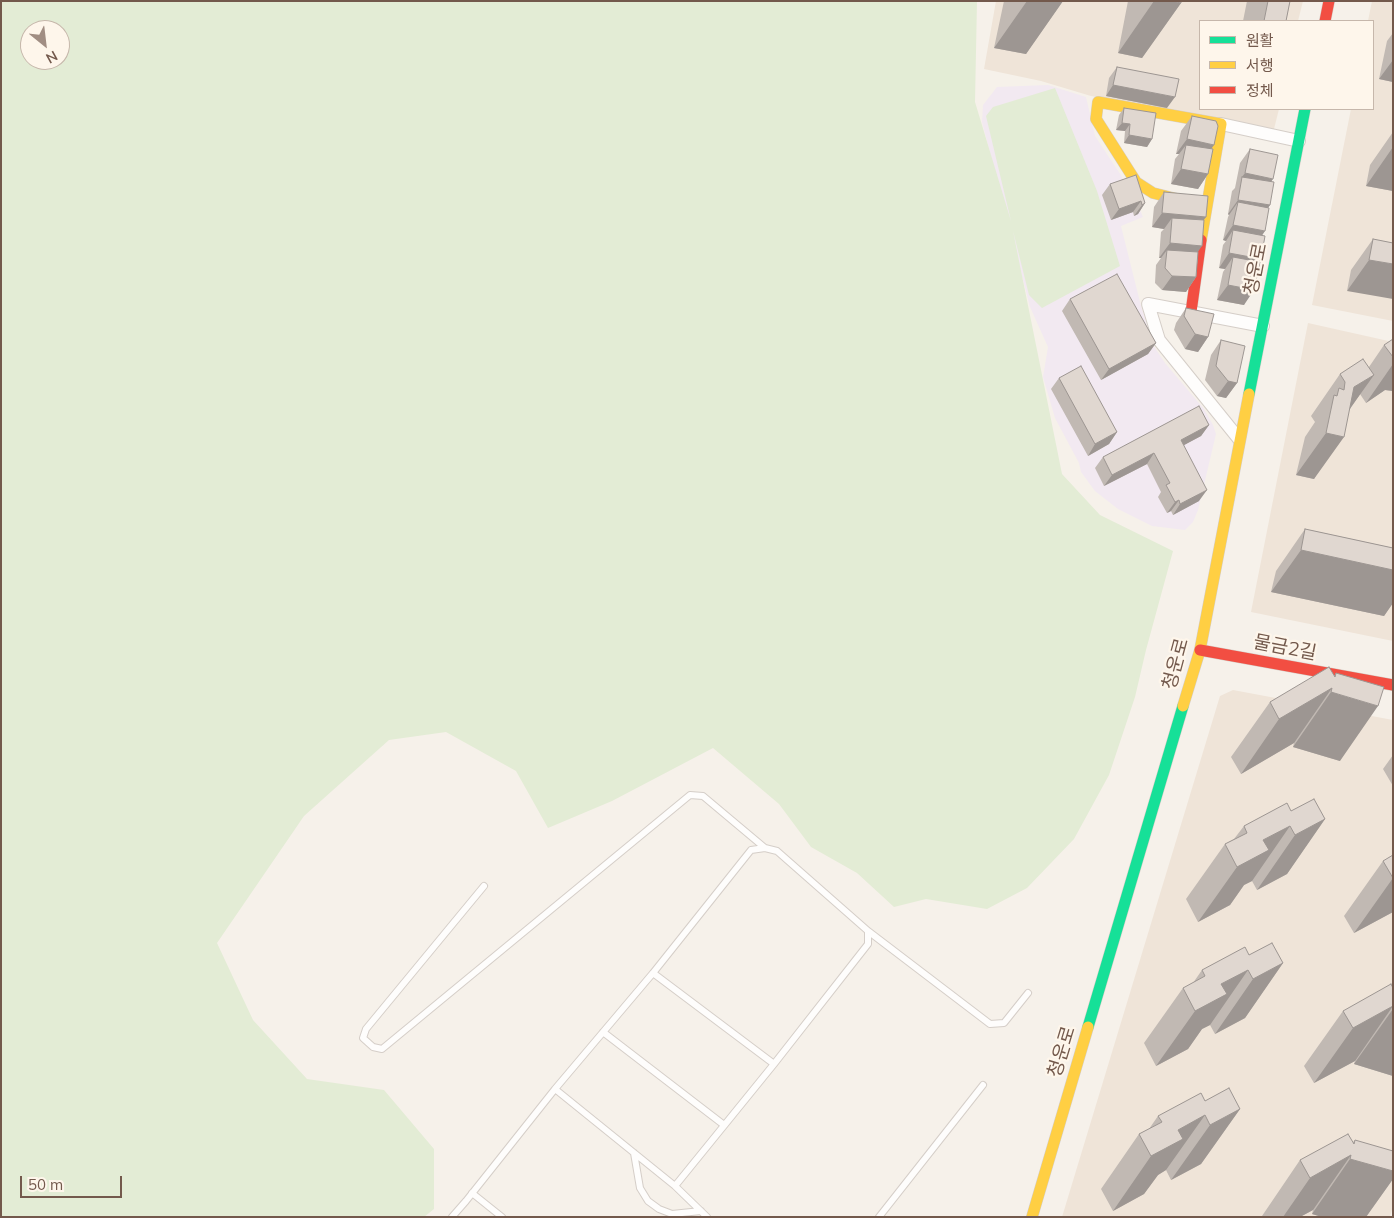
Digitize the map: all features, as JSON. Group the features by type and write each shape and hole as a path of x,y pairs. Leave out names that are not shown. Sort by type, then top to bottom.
{"street":[{"path":"1325,20 1329,1"},
{"path":"1206,205 1153,194 1136,182 1096,119 1098,102 1221,124 1299,141"},
{"name":"청운로","path":"1032,1217 1200,650 1239,439 1305,110"},
{"path":"1191,312 1206,205 1221,124"},
{"path":"1239,439 1159,340 1148,304 1263,326"},
{"name":"물금2길","path":"1200,650 1393,686"}],"lane":[{"path":"484,886 366,1030 363,1038 373,1047 382,1049 690,795 703,796 765,848 777,852 868,931 990,1024 1004,1023 1028,993"},
{"path":"452,1217 752,850 765,848"},
{"path":"675,1186 868,944 868,931"},
{"path":"653,973 774,1064"},
{"path":"604,1032 724,1125"},
{"path":"879,1217 983,1085"},
{"path":"555,1089 675,1186 708,1217"},
{"path":"634,1153 640,1188 648,1201 659,1210 672,1214 702,1211"},
{"path":"472,1193 502,1217"}],"shaded area":[{"path":"996,1 1303,1 1298,20 1199,20 1199,110 1279,110 1274,129 1091,96 1041,81 984,69"},
{"path":"1372,1 1393,1 1393,321 1312,305 1351,110 1374,110 1374,20 1368,20"},
{"path":"1048,85 1086,97 1095,136 1132,192 1143,217 1121,226 1153,345 1165,363 1204,409 1216,434 1198,510 1193,522 1185,530 1152,526 1118,509 1095,491 1081,472 1079,463 1055,418 1043,377 1048,347 1030,307 982,122 983,105 997,87"},
{"path":"1308,323 1393,342 1393,641 1251,612"},
{"path":"1233,690 1393,720 1393,1206 1390,1217 1062,1217 1220,696"}],"green space":[{"path":"1,1 977,1 975,102 1011,221 986,116 993,107 1055,88 1097,191 1120,266 1042,308 1029,295 1013,231 1062,474 1100,515 1173,551 1135,697 1109,775 1074,839 1027,888 987,909 926,899 894,907 857,873 811,847 779,804 713,748 612,801 548,828 516,771 446,732 389,740 304,816 217,943 253,1020 307,1079 384,1090 434,1149 434,1209 424,1217 1,1217"}],"building":[{"path":"1268,1 1290,1 1286,20 1264,20"},
{"path":"1117,67 1179,79 1175,97 1113,85"},
{"path":"1124,108 1156,113 1152,139 1129,135 1130,124 1122,123"},
{"path":"1192,116 1216,121 1218,126 1214,145 1187,139"},
{"path":"1186,145 1213,149 1208,174 1181,169"},
{"path":"1250,149 1278,155 1273,179 1245,173"},
{"path":"1136,175 1145,203 1142,205 1141,201 1119,209 1110,184"},
{"path":"1242,177 1274,182 1270,205 1238,200"},
{"path":"1164,192 1208,196 1206,217 1162,213"},
{"path":"1238,202 1269,208 1265,231 1233,225"},
{"path":"1172,218 1204,220 1202,246 1170,243"},
{"path":"1233,230 1265,236 1261,259 1229,253"},
{"path":"1373,239 1393,243 1393,264 1369,260"},
{"path":"1167,250 1198,252 1196,277 1172,276 1165,268"},
{"path":"1233,257 1260,262 1254,290 1228,285"},
{"path":"1117,274 1156,343 1109,369 1070,299"},
{"path":"1186,308 1214,314 1208,337 1195,334 1184,316"},
{"path":"1393,339 1393,357 1384,345"},
{"path":"1221,340 1245,346 1237,383 1228,381 1216,366"},
{"path":"1363,359 1374,375 1354,387 1344,437 1326,433 1334,395 1337,396 1339,388 1344,390 1345,382 1340,374"},
{"path":"1081,366 1117,432 1095,444 1059,378"},
{"path":"1199,406 1209,425 1181,440 1207,490 1180,504 1179,500 1175,502 1166,485 1170,483 1154,453 1112,475 1103,457"},
{"path":"1305,529 1393,548 1393,570 1301,550"},
{"path":"1329,667 1335,677 1336,673 1384,687 1378,706 1331,692 1332,688 1279,719 1270,702"},
{"path":"1314,799 1325,819 1295,835 1290,826 1263,840 1269,850 1237,867 1225,844 1247,833 1244,826 1287,803 1291,811"},
{"path":"1393,855 1393,878 1383,861"},
{"path":"1272,943 1283,963 1253,979 1248,970 1221,984 1227,994 1195,1011 1183,988 1205,976 1202,970 1245,947 1249,955"},
{"path":"1391,984 1393,988 1393,1006 1353,1028 1343,1011"},
{"path":"1229,1088 1240,1109 1210,1125 1205,1115 1178,1130 1183,1139 1151,1156 1139,1134 1162,1122 1158,1116 1201,1093 1205,1101"},
{"path":"1348,1134 1354,1144 1355,1140 1393,1151 1393,1171 1350,1159 1351,1155 1310,1178 1300,1160"}],"traffic: fast":[{"path":"1249,394 1305,110"},
{"path":"1088,1027 1183,706"}],"traffic: slow":[{"path":"1185,201 1153,193 1136,182 1096,119 1098,102 1221,124 1201,240"},
{"path":"1183,706 1200,650 1249,394"},
{"path":"1032,1217 1088,1027"}],"traffic: jam":[{"path":"1325,20 1329,1"},
{"path":"1191,312 1201,240"},
{"path":"1200,650 1393,685"}]}
